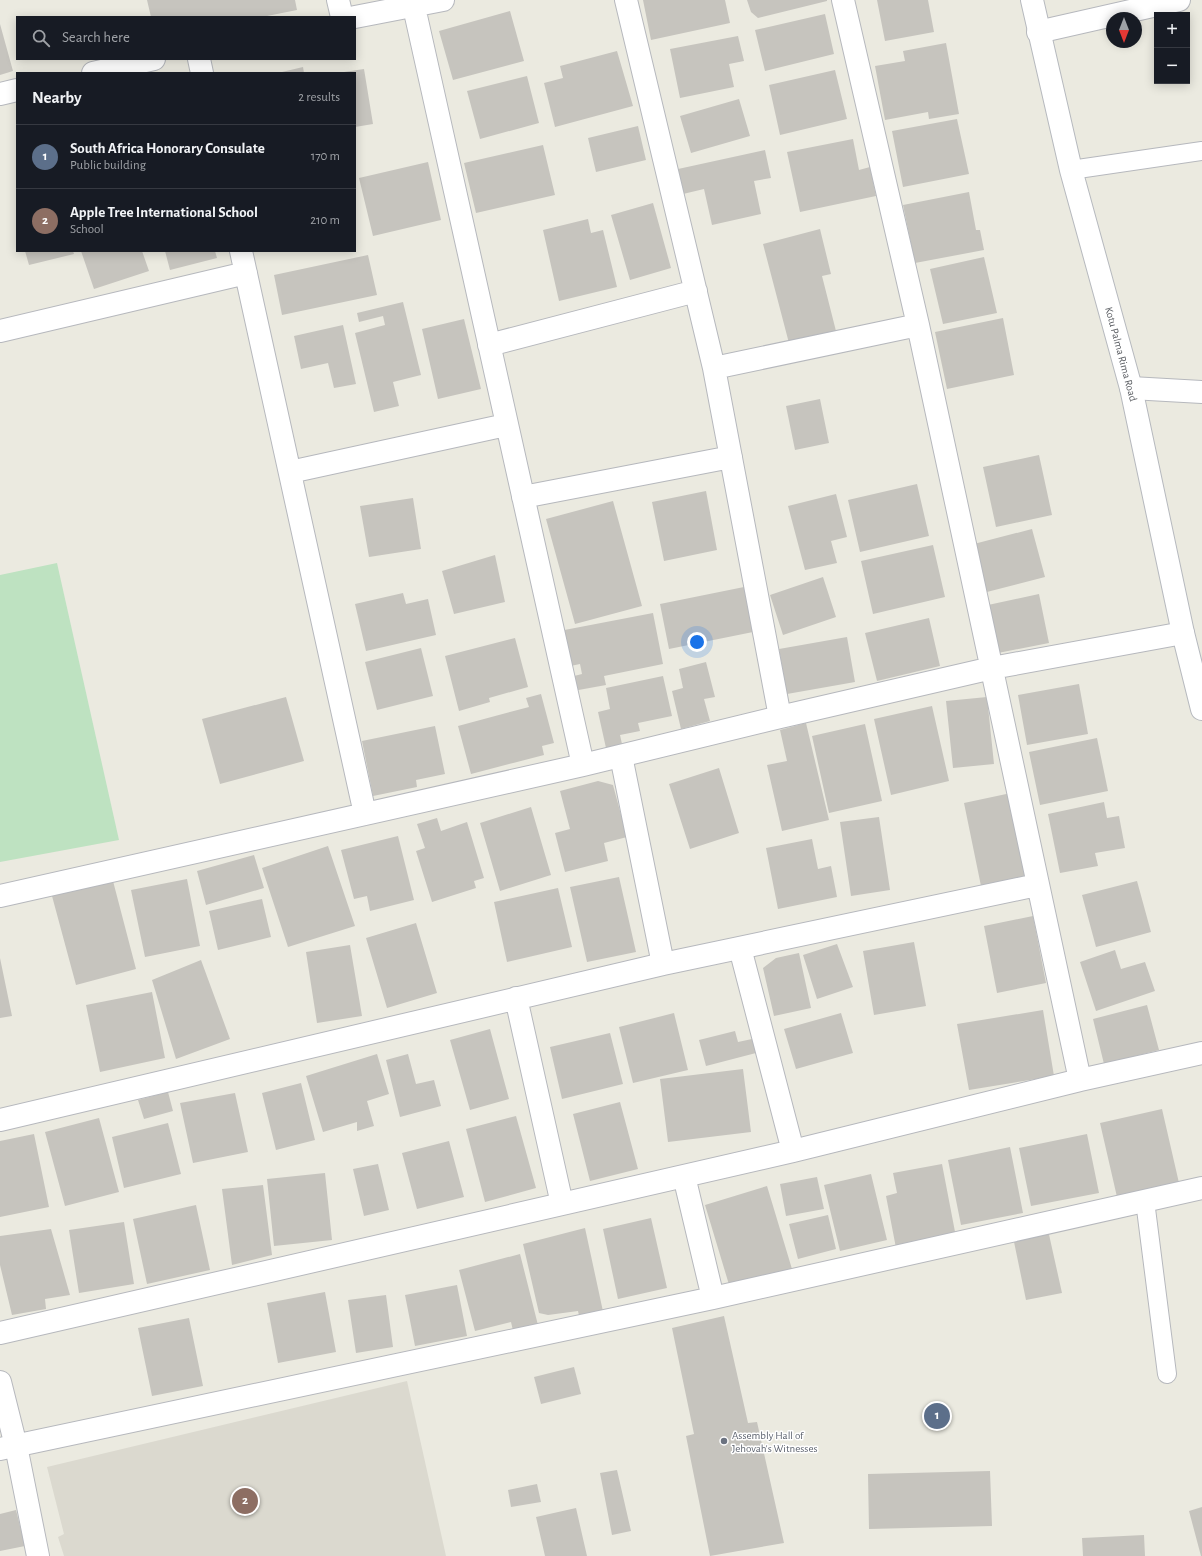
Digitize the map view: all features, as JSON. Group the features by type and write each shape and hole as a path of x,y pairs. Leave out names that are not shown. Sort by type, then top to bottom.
{"street":[{"path":"338,0 342,16"},
{"path":"356,17 414,7 443,0"},
{"path":"626,0 714,368 780,717"},
{"path":"843,0 918,325 1080,1080"},
{"name":"Kotu Palma Rima Road","path":"1032,0 1038,32 1071,170 1130,388 1183,633 1202,709"},
{"path":"1038,32 1179,0"},
{"path":"414,7 522,497 583,765"},
{"path":"97,72 150,60"},
{"path":"199,60 202,72"},
{"path":"0,94 16,90"},
{"path":"241,252 365,814"},
{"path":"0,331 246,273"},
{"path":"489,345 696,292"},
{"path":"714,368 918,325"},
{"path":"1130,388 1195,390 1202,392"},
{"path":"290,472 506,425"},
{"path":"522,497 731,457"},
{"path":"0,896 583,765 780,717 992,668 1183,633"},
{"path":"621,756 663,964"},
{"path":"0,1120 663,964 1037,885"},
{"path":"740,948 793,1151"},
{"path":"516,998 562,1204"},
{"path":"0,1333 793,1151 1080,1080 1202,1053"},
{"path":"684,1176 713,1298"},
{"path":"8,1447 713,1298 1202,1188"},
{"path":"0,1382 8,1447 38,1556"}],"lane":[{"path":"1071,170 1202,151"},
{"path":"1145,1201 1167,1374"}],"shaded area":[{"path":"407,1381 446,1556 64,1556 58,1537 64,1534 47,1467"}],"green space":[{"path":"57,563 119,840 0,862 0,575"}],"building":[{"path":"147,0 295,0 297,10 267,16 151,16"},
{"path":"643,0 725,0 730,23 651,40"},
{"path":"747,0 827,1 758,18 751,12"},
{"path":"877,0 928,0 934,32 885,41"},
{"path":"510,11 524,61 453,80 439,31"},
{"path":"825,14 834,54 765,71 755,30"},
{"path":"0,24 13,71 0,75"},
{"path":"738,36 744,61 729,64 734,87 680,98 670,49"},
{"path":"946,43 959,114 929,119 928,112 885,120 875,66 905,61 903,51"},
{"path":"617,51 633,106 555,127 544,83 563,78 560,66"},
{"path":"303,67 304,72 282,72"},
{"path":"364,69 373,124 356,127 356,72 344,72"},
{"path":"835,70 847,119 780,135 769,85"},
{"path":"527,76 539,123 480,139 467,91"},
{"path":"739,99 750,136 691,153 680,116"},
{"path":"957,119 969,174 903,187 892,131"},
{"path":"638,126 646,160 596,172 588,138"},
{"path":"853,139 859,170 870,167 876,196 800,212 787,152"},
{"path":"543,145 555,195 476,213 464,163"},
{"path":"765,150 771,178 754,181 761,214 712,225 704,189 683,194 678,169"},
{"path":"428,162 441,220 373,236 359,178"},
{"path":"969,192 976,230 980,230 984,250 915,263 903,205"},
{"path":"653,203 671,268 630,280 611,215"},
{"path":"588,219 591,233 603,230 617,287 559,301 543,230"},
{"path":"820,229 831,274 822,276 837,335 790,347 763,244"},
{"path":"25,252 73,252 74,254 29,265"},
{"path":"81,252 142,252 149,271 94,289"},
{"path":"165,252 215,252 217,258 170,270"},
{"path":"368,255 377,295 282,315 274,275"},
{"path":"984,257 997,313 943,324 930,269"},
{"path":"403,302 421,375 393,382 399,406 374,412 355,333 385,325 383,316 359,322 357,313"},
{"path":"1003,318 1014,375 947,389 935,332"},
{"path":"464,319 481,389 438,399 422,329"},
{"path":"343,325 356,384 334,388 328,363 301,369 294,336"},
{"path":"820,399 829,443 795,450 786,406"},
{"path":"1039,455 1052,515 996,527 983,467"},
{"path":"917,484 929,536 860,552 848,500"},
{"path":"706,491 717,550 664,561 652,502"},
{"path":"836,494 847,537 831,541 837,563 805,570 788,506"},
{"path":"413,498 421,549 369,557 360,506"},
{"path":"613,501 642,606 575,624 546,519"},
{"path":"1032,529 1045,577 983,593 970,545"},
{"path":"933,545 945,597 873,614 861,561"},
{"path":"495,555 505,602 454,614 442,571"},
{"path":"823,577 836,617 783,635 770,595"},
{"path":"744,587 753,632 669,649 660,604"},
{"path":"403,593 406,604 428,599 436,635 366,651 355,604"},
{"path":"1039,594 1049,643 998,653 988,605"},
{"path":"653,613 663,664 604,676 606,685 573,691 570,677 582,674 580,664 561,668 554,632"},
{"path":"929,618 940,666 877,681 865,633"},
{"path":"847,637 855,682 787,694 779,649"},
{"path":"515,638 528,687 489,698 490,702 459,711 445,656"},
{"path":"421,648 433,696 377,710 365,662"},
{"path":"706,662 715,697 704,699 710,721 681,729 672,691 683,688 679,669"},
{"path":"663,676 672,716 638,723 640,731 620,735 622,744 606,748 598,712 610,709 606,688"},
{"path":"1079,684 1088,734 1027,745 1018,695"},
{"path":"541,694 554,743 542,746 544,755 471,774 458,726 529,707 526,698"},
{"path":"286,697 304,761 220,784 202,719"},
{"path":"987,697 994,764 953,768 946,701"},
{"path":"932,706 949,781 891,795 874,719"},
{"path":"806,723 829,820 782,831 767,765 787,761 780,730"},
{"path":"865,724 882,801 829,813 812,736"},
{"path":"435,726 445,774 416,780 417,787 373,796 362,741"},
{"path":"1097,738 1108,791 1040,805 1029,752"},
{"path":"719,768 739,833 690,849 669,784"},
{"path":"598,781 613,785 627,837 604,843 608,861 565,872 555,833 570,829 560,791"},
{"path":"1011,793 1028,877 981,886 964,803"},
{"path":"1104,802 1107,818 1119,816 1125,848 1095,853 1098,866 1060,873 1048,814"},
{"path":"531,807 551,875 500,891 480,823"},
{"path":"879,817 890,890 851,896 840,822"},
{"path":"437,818 441,831 467,822 484,878 474,881 476,888 432,902 416,851 425,848 417,824"},
{"path":"398,836 414,900 370,911 367,896 354,899 341,850"},
{"path":"812,839 818,869 831,866 837,897 778,909 766,848"},
{"path":"328,846 355,926 288,947 262,868"},
{"path":"254,855 264,888 206,905 197,871"},
{"path":"619,877 636,952 587,962 570,887"},
{"path":"187,879 200,946 145,957 131,890"},
{"path":"113,881 136,969 76,985 52,896"},
{"path":"1137,881 1151,932 1096,947 1082,895"},
{"path":"558,888 572,947 507,962 494,902"},
{"path":"262,899 271,937 218,950 209,911"},
{"path":"1033,916 1046,983 997,993 984,926"},
{"path":"416,923 437,993 387,1008 366,938"},
{"path":"914,942 926,1006 874,1015 863,951"},
{"path":"837,944 853,987 817,999 803,955"},
{"path":"350,945 362,1016 317,1023 306,952"},
{"path":"1115,950 1121,969 1145,962 1155,991 1096,1011 1080,962"},
{"path":"799,953 811,1008 774,1016 763,968 776,958"},
{"path":"0,958 12,1016 0,1018"},
{"path":"201,960 230,1039 176,1059 152,980"},
{"path":"152,992 165,1058 100,1072 86,1005"},
{"path":"1147,1005 1159,1050 1104,1064 1093,1019"},
{"path":"1043,1010 1054,1076 969,1090 957,1024"},
{"path":"674,1013 688,1070 633,1083 619,1027"},
{"path":"841,1013 853,1053 796,1069 784,1029"},
{"path":"490,1029 509,1099 470,1110 450,1040"},
{"path":"735,1031 738,1042 752,1039 756,1053 706,1066 699,1040"},
{"path":"610,1033 623,1084 562,1099 550,1047"},
{"path":"377,1054 389,1094 367,1101 374,1126 357,1131 357,1122 323,1132 306,1076"},
{"path":"408,1054 416,1084 434,1080 441,1106 400,1117 386,1060"},
{"path":"743,1069 751,1132 668,1142 660,1079"},
{"path":"301,1083 315,1140 276,1150 262,1093"},
{"path":"168,1092 173,1111 144,1119 138,1100"},
{"path":"235,1093 248,1152 193,1163 180,1103"},
{"path":"620,1102 638,1169 590,1181 573,1114"},
{"path":"1162,1109 1179,1183 1117,1197 1100,1123"},
{"path":"516,1116 536,1188 485,1202 466,1129"},
{"path":"99,1118 119,1192 65,1206 45,1132"},
{"path":"168,1123 181,1174 124,1188 112,1137"},
{"path":"34,1134 49,1207 0,1217 0,1141"},
{"path":"1087,1134 1099,1193 1031,1206 1019,1148"},
{"path":"449,1141 464,1197 417,1209 402,1153"},
{"path":"1010,1147 1023,1213 961,1225 948,1160"},
{"path":"378,1164 389,1210 364,1216 353,1169"},
{"path":"942,1164 956,1237 896,1248 886,1196 897,1193 893,1173"},
{"path":"325,1173 332,1240 274,1246 267,1179"},
{"path":"871,1174 887,1240 840,1251 824,1185"},
{"path":"817,1177 824,1209 786,1216 780,1184"},
{"path":"263,1185 272,1255 232,1265 222,1189"},
{"path":"767,1186 792,1269 730,1288 705,1205"},
{"path":"196,1205 210,1270 147,1284 133,1219"},
{"path":"828,1215 836,1249 798,1259 789,1224"},
{"path":"651,1218 667,1288 618,1299 603,1229"},
{"path":"124,1222 134,1284 79,1293 69,1230"},
{"path":"585,1228 604,1316 580,1320 578,1311 548,1315 539,1313 523,1244"},
{"path":"51,1229 70,1295 45,1299 46,1309 12,1315 0,1265 0,1236"},
{"path":"1048,1230 1062,1293 1026,1300 1013,1237"},
{"path":"520,1254 539,1329 514,1335 511,1322 475,1331 459,1270"},
{"path":"457,1285 467,1336 415,1346 405,1295"},
{"path":"325,1292 336,1352 278,1363 267,1303"},
{"path":"386,1295 393,1347 356,1353 348,1300"},
{"path":"724,1316 748,1423 757,1422 784,1543 710,1556 686,1436 694,1434 672,1328"},
{"path":"189,1318 203,1386 152,1396 138,1328"},
{"path":"574,1367 581,1394 541,1404 534,1377"},
{"path":"617,1470 631,1531 612,1535 600,1473"},
{"path":"990,1471 992,1526 869,1529 868,1474"},
{"path":"537,1484 541,1502 511,1507 508,1490"},
{"path":"1202,1507 1202,1556 1201,1556 1189,1511"},
{"path":"576,1508 587,1556 545,1556 536,1517"},
{"path":"16,1510 25,1546 0,1551 0,1514"},
{"path":"1144,1535 1145,1556 1083,1556 1082,1538"}],"place":[{"name":"South Africa Honorary Consulate","path":"937,1416"},
{"name":"Assembly Hall of Jehovah's Witnesses","path":"724,1441"},
{"name":"Apple Tree International School","path":"245,1501"}]}
